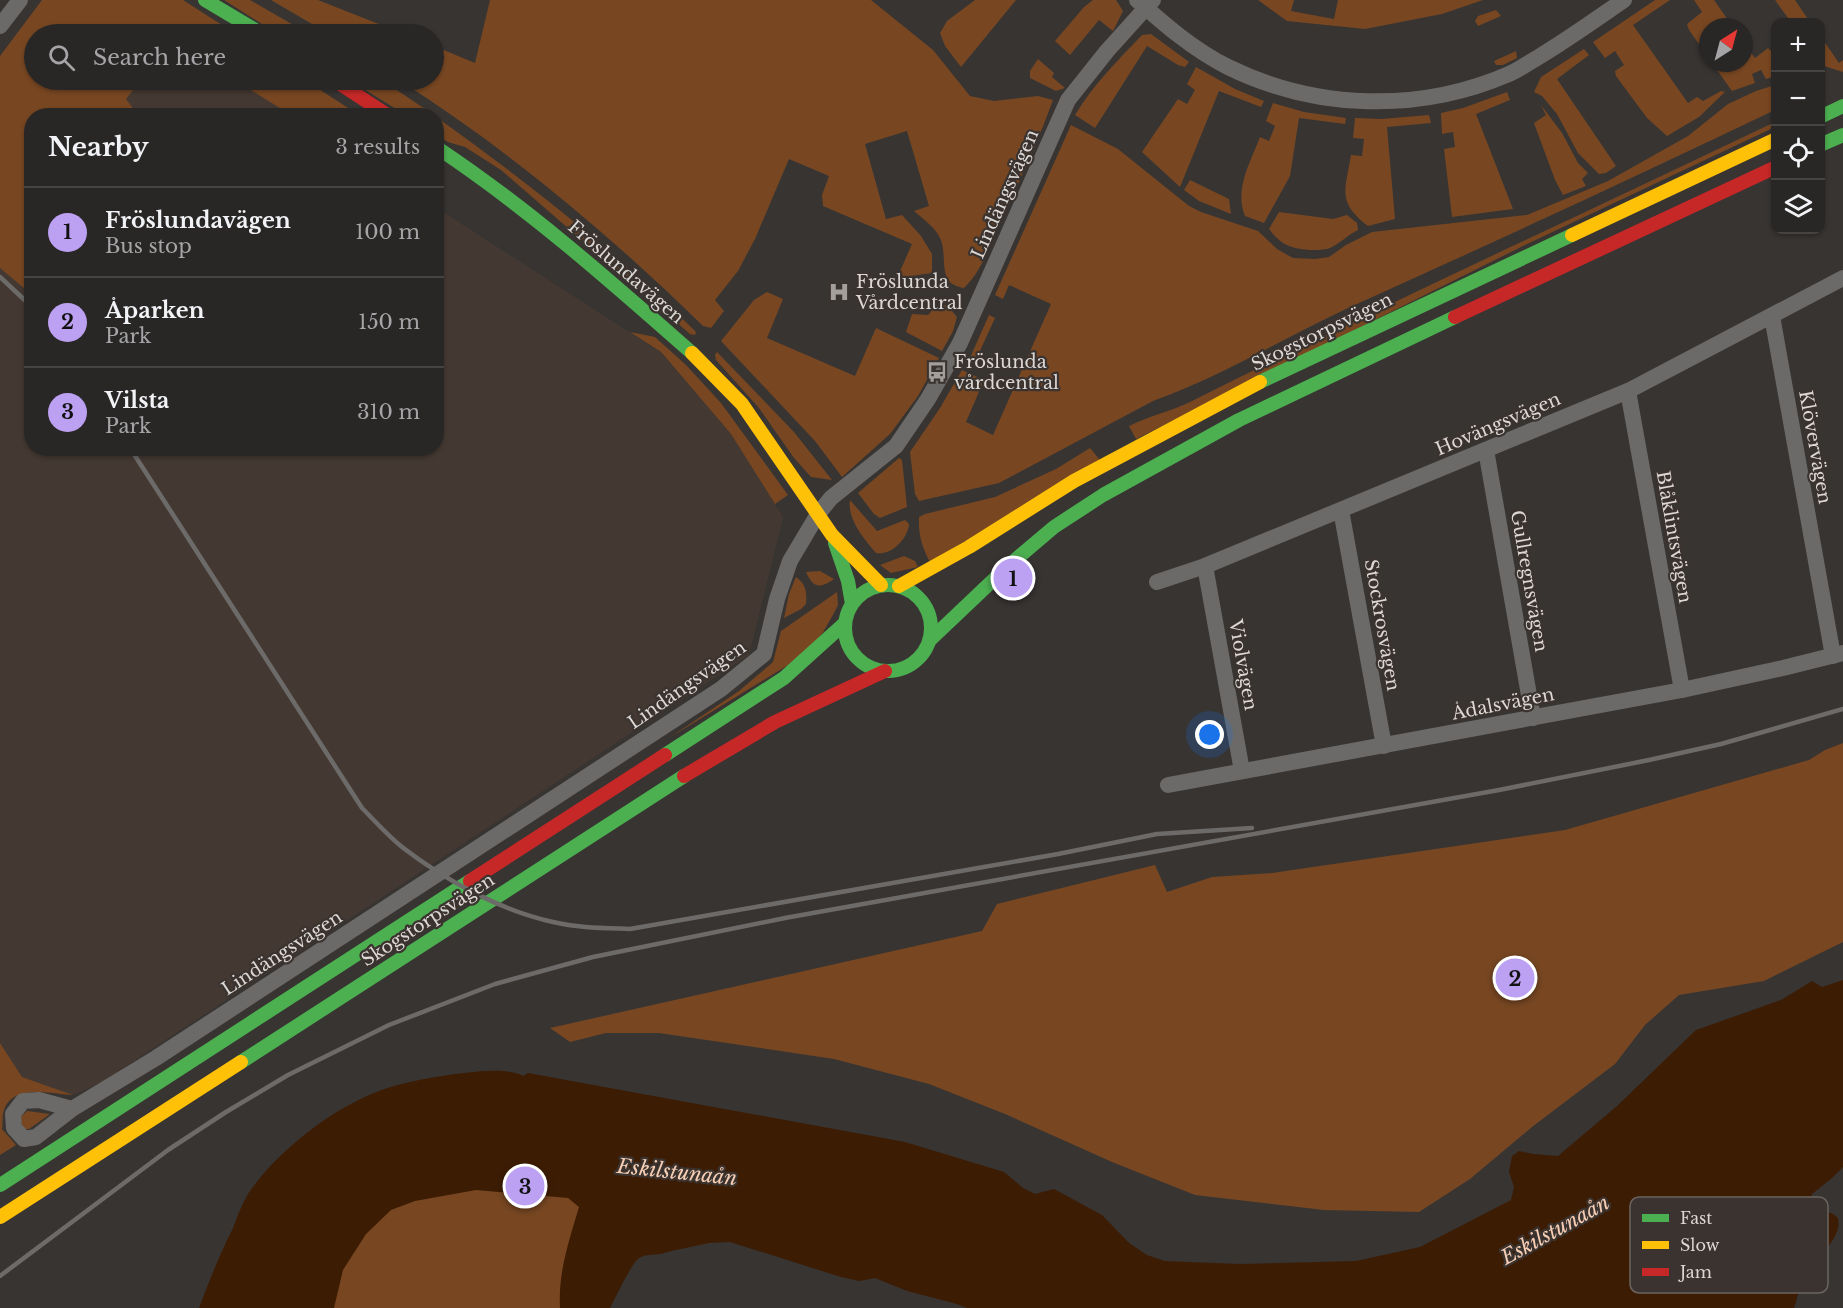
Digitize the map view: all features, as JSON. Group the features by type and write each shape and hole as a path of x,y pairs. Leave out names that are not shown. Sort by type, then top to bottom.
{"main road":[{"path":"205,0 245,24"},
{"path":"349,90 377,108"},
{"path":"1825,115 1843,106"},
{"path":"1825,143 1843,135"},
{"name":"Skogstorpsvägen","path":"899,586 969,547 1074,481 1240,391 1461,285 1771,141"},
{"name":"Fröslundavägen","path":"444,152 480,176 564,241 700,360 742,404 832,535 881,585"},
{"path":"930,639 931,621 924,603 899,586 881,585 862,593 852,604 844,623 847,641 856,657 868,666 885,671 909,666 922,654 930,639 1008,566 1054,526 1103,495 1239,420 1297,391 1771,169"},
{"name":"Fröslundavägen","path":"832,535 848,581 852,604"},
{"name":"Skogstorpsvägen","path":"0,1185 784,678 844,623"},
{"name":"Skogstorpsvägen","path":"0,1217 716,756 775,722 885,671"}],"street":[{"path":"0,26 20,0"},
{"path":"1146,3 1200,50 1226,66 1251,77 1304,94 1351,101 1385,102 1418,100 1448,94 1510,74 1568,39 1624,0"},
{"name":"Lindängsvägen","path":"72,1109 195,1033 721,689 764,654 777,599 790,561 818,514 831,498 896,446 928,399 960,343 1068,100 1146,3"},
{"name":"Hovängsvägen","path":"1157,582 1205,566 1628,391 1843,278"},
{"name":"Klövervägen","path":"1772,316 1838,655"},
{"name":"Blåklintsvägen","path":"1628,391 1682,690"},
{"name":"Gullregnsvägen","path":"1486,450 1533,718"},
{"name":"Stockrosvägen","path":"1341,510 1384,746"},
{"name":"Violvägen","path":"1205,566 1242,771"},
{"name":"Ådalsvägen","path":"1168,785 1682,690 1838,655"}],"shaded area":[{"path":"42,0 183,0 220,24 24,24"},
{"path":"224,0 250,0 292,24 262,24"},
{"path":"271,0 318,0 379,24 312,24"},
{"path":"490,0 871,0 933,50 970,96 994,101 1038,96 1053,100 1035,147 985,257 976,274 964,288 949,281 944,269 942,245 938,234 914,211 929,206 907,131 865,144 886,219 902,215 921,236 932,254 932,273 897,278 912,244 823,206 822,195 829,176 789,159 755,239 738,271 715,300 724,311 711,328 703,326 632,259 557,195 444,108 414,90 444,90 444,50 475,63"},
{"path":"975,0 1016,0 961,67 945,46 940,33 947,21"},
{"path":"1093,0 1116,0 1123,11 1113,31 1099,20 1070,55 1055,41 1084,7"},
{"path":"1258,0 1294,0 1291,11 1334,19 1338,0 1483,0 1442,14 1365,29 1287,21"},
{"path":"1655,0 1670,0 1633,25 1688,103 1697,97 1703,101 1721,91 1725,92 1699,117 1667,136 1647,118 1616,76 1615,71 1624,65 1615,51 1605,58 1593,42"},
{"path":"1694,0 1714,0 1727,18 1699,18 1699,44 1687,24 1702,12"},
{"path":"1775,0 1795,0 1807,18 1788,18"},
{"path":"1496,10 1501,16 1478,26 1475,21 1478,16"},
{"path":"24,24 24,90 133,90 126,99 133,108 24,108 24,288 0,268 0,56"},
{"path":"1151,34 1189,62 1185,67 1147,46 1095,128 1075,115 1098,83 1124,54 1142,35"},
{"path":"1825,43 1839,63 1843,60 1843,72 1825,66"},
{"path":"1768,48 1771,51 1771,77 1766,79 1761,70 1752,74 1755,83 1732,91 1718,72 1753,72 1753,55 1755,58"},
{"path":"1584,49 1589,55 1557,79 1616,166 1606,173 1599,174 1578,153 1557,114 1542,96 1534,92 1541,77"},
{"path":"1516,51 1517,58 1503,65 1496,65 1494,61"},
{"path":"1038,59 1054,73 1052,77 1065,88 1056,91 1030,78 1030,71"},
{"path":"1196,67 1235,89 1264,101 1261,107 1219,91 1180,187 1142,152 1178,99 1187,104 1195,90 1187,84"},
{"path":"1771,86 1771,112 1346,309 1202,381 1153,401 999,483 919,501 915,494 910,452 962,370 984,380 966,422 993,435 1051,304 1009,285 1003,299 995,295 1071,125 1118,149 1189,206 1258,231 1277,249 1293,258 1315,259 1329,257 1346,245 1372,232 1527,215 1608,181 1688,136 1728,104"},
{"path":"133,90 251,90 280,108 133,108 126,99"},
{"path":"251,90 320,90 348,108 280,108"},
{"path":"365,90 397,90 424,108 395,108"},
{"path":"1507,92 1510,100 1476,114 1513,209 1452,217 1444,149 1455,147 1453,132 1442,134 1441,113 1463,108"},
{"path":"1273,103 1304,112 1346,118 1345,124 1299,118 1290,176 1264,223 1245,216 1241,196 1245,176 1260,137 1269,141 1275,126 1266,121"},
{"path":"1541,105 1562,133 1578,163 1588,173 1582,179 1586,186 1563,195 1555,180 1534,123 1546,115"},
{"path":"1429,115 1431,123 1387,127 1395,219 1368,226 1351,210 1346,195 1351,155 1362,156 1364,139 1353,138 1355,118 1381,119"},
{"path":"444,123 538,193 603,246 696,332 695,335 690,334 501,170 465,147 444,139"},
{"path":"1771,124 1771,129 1525,245 1136,439 1129,426 1177,408"},
{"path":"1190,180 1229,199 1231,214 1199,201 1184,190"},
{"path":"1279,212 1333,219 1347,215 1357,223 1358,230 1330,248 1299,249 1281,241 1269,229"},
{"path":"444,213 660,352 731,434 783,517 749,655 102,1082 73,1095 22,1077 0,1043 0,268 24,288 24,456 444,456"},
{"path":"767,292 783,299 767,338 855,376 876,328 939,358 918,396 890,434 842,477 815,441 721,341 754,300"},
{"path":"947,305 957,317 953,331 942,351 906,332 912,314 928,315 936,306"},
{"path":"989,315 995,318 974,364 969,360"},
{"path":"630,332 655,337 686,365 721,403 788,495 775,504 731,434 661,352"},
{"path":"717,352 794,432 832,480 811,477 794,458 759,408 716,360"},
{"path":"1090,448 1100,460 930,562 921,540 919,517 995,497 1056,469"},
{"path":"899,458 902,460 907,507 880,518 874,514 858,493"},
{"path":"850,500 877,531 905,520 909,524 906,535 888,552 876,553 854,521"},
{"path":"904,556 915,561 918,567 891,573 880,565"},
{"path":"820,571 834,579 821,585 814,584 806,572"},
{"path":"796,577 805,589 806,604 784,618 789,594"},
{"path":"837,592 838,605 834,613 822,634 803,656 669,738 739,691 773,662 781,631"},
{"path":"1843,743 1843,942 1764,981 1679,995 1645,1025 1615,1064 1532,1127 1470,1179 1419,1212 1324,1210 1195,1195 929,1084 834,1059 659,1033 606,1033 570,1042 550,1028 982,931 997,904 1155,865 1167,892 1212,877 1272,873 1565,830 1809,760"},
{"path":"0,1043 22,1077 73,1095 34,1092 16,1096 3,1112 2,1129 16,1145 0,1155"},
{"path":"27,1111 50,1114 29,1129 23,1129 20,1118"},
{"path":"506,1127 682,1139 589,1308 284,1308 312,1240"}],"water":[{"name":"Eskilstunaån","path":"1843,980 1843,1167 1811,1197 1630,1197 1630,1293 1799,1293 1794,1308 967,1308 907,1291 875,1278 859,1281 841,1277 730,1242 709,1243 642,1256 632,1267 610,1308 560,1308 562,1269 579,1207 568,1198 476,1190 415,1201 391,1210 366,1234 343,1270 334,1308 199,1308 248,1194 272,1165 317,1125 351,1104 385,1089 423,1079 484,1071 506,1071 523,1076 528,1073 905,1142 1004,1172 1023,1188 1035,1194 1054,1189 1102,1215 1129,1243 1147,1255 1165,1261 1240,1264 1356,1261 1420,1247 1511,1200 1514,1187 1509,1172 1512,1156 1519,1151 1558,1156 1617,1106 1696,1030 1781,1000 1812,981 1822,987"},
{"path":"1828,1212 1838,1218 1838,1226 1828,1247"}],"railway":[{"path":"0,277 24,300"},
{"path":"135,456 362,808 386,833 436,871 493,902 533,917 572,925 630,929 1058,854 1157,834 1252,828"},
{"path":"0,1276 168,1150 288,1075 389,1025 495,984 593,957 785,918 1499,790 1649,760 1721,744 1843,709"}],"traffic: fast":[{"path":"205,0 245,24"},
{"path":"1825,115 1843,106"},
{"path":"1825,143 1843,135"},
{"path":"444,152 536,220 692,353"},
{"path":"1260,382 1572,235"},
{"path":"930,640 1008,566 1054,527 1103,495 1239,420 1455,317"},
{"path":"835,543 848,581 852,604"},
{"path":"888,585 912,592 924,604 931,628 924,652 912,664 888,671 864,664 852,652 845,628 852,604 864,592 888,585"},
{"path":"665,755 784,678 845,623"},
{"path":"241,1062 684,776"},
{"path":"0,1185 470,881"}],"traffic: slow":[{"path":"1572,235 1771,141"},
{"path":"692,353 742,404 832,535 881,585"},
{"path":"899,586 969,547 1074,481 1260,382"},
{"path":"0,1217 241,1062"}],"traffic: jam":[{"path":"349,90 377,108"},
{"path":"1455,317 1771,169"},
{"path":"684,776 775,722 885,671"},
{"path":"470,881 665,755"}],"place":[{"name":"Fröslunda Vårdcentral","path":"839,292"},
{"name":"Fröslunda vårdcentral","path":"937,372"},
{"name":"Fröslundavägen","path":"1013,578"},
{"name":"Åparken","path":"1515,978"},
{"name":"Vilsta","path":"525,1186"}]}
